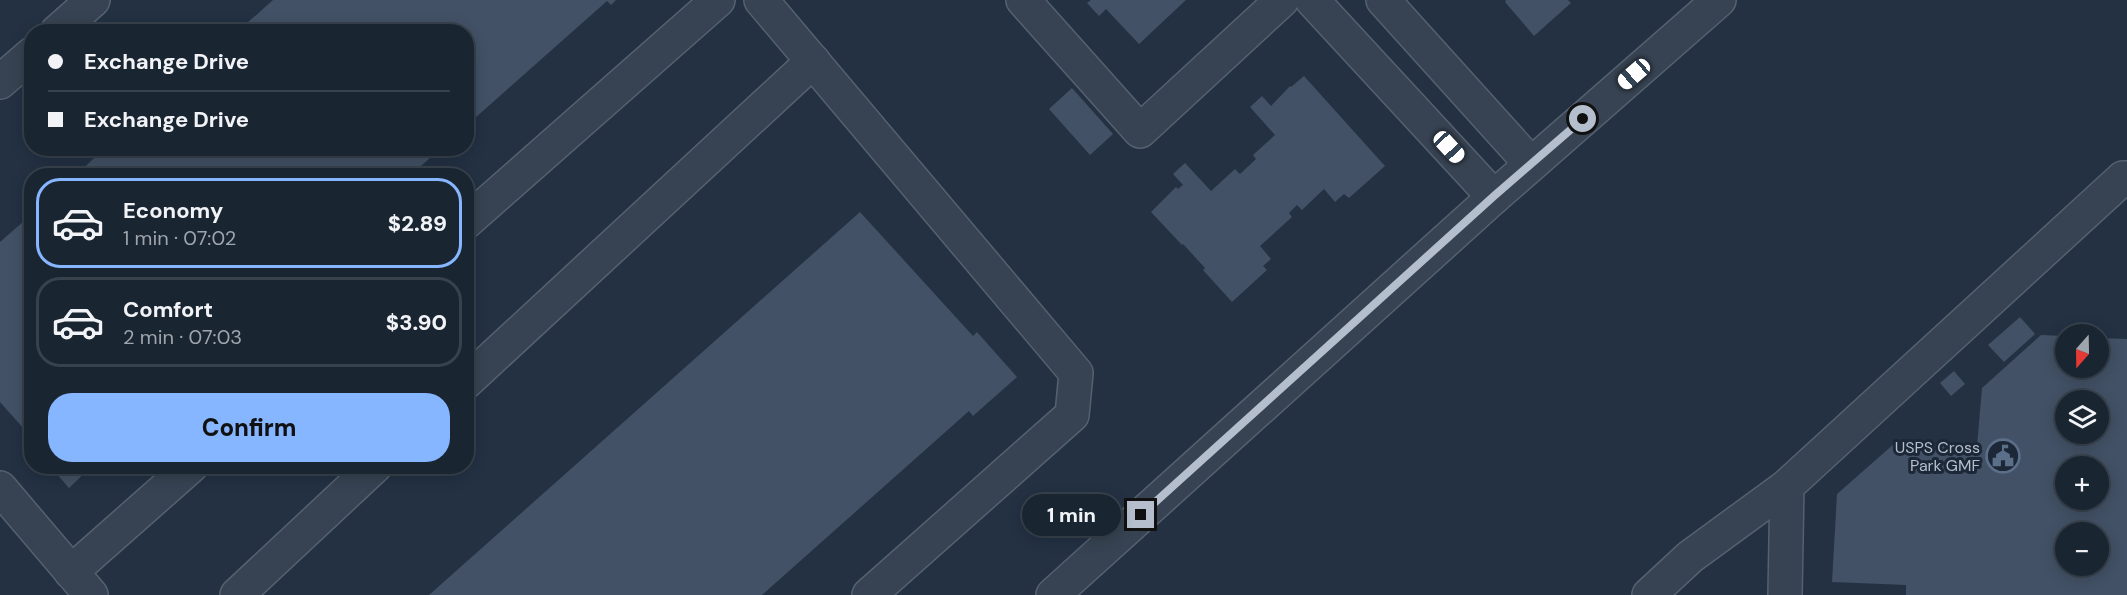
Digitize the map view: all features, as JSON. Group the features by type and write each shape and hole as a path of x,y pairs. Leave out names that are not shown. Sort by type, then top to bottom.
{"street":[{"path":"66,24 93,0"},
{"path":"474,215 718,0"},
{"path":"761,0 1076,373 1072,415 869,595"},
{"path":"1023,0 1140,131 1282,0"},
{"path":"1312,0 1494,196"},
{"path":"1383,0 1531,164"},
{"path":"1053,595 1494,196 1719,0"},
{"path":"0,81 24,61"},
{"path":"474,375 813,61"},
{"path":"1649,595 1690,557 1787,486 2123,178 2127,178"},
{"path":"0,488 81,584 183,474"},
{"path":"237,595 366,474"},
{"path":"1785,595 1787,486"}],"building":[{"path":"273,0 616,0 611,5 607,1 474,119 474,24 246,24"},
{"path":"1091,0 1186,0 1139,44 1106,9 1099,16 1087,3"},
{"path":"1506,0 1568,0 1571,3 1534,36 1505,2"},
{"path":"1304,76 1385,166 1349,198 1344,194 1335,202 1324,189 1302,210 1297,205 1289,213 1292,217 1260,246 1271,259 1263,266 1267,270 1232,302 1203,270 1205,268 1151,212 1176,187 1178,189 1183,185 1173,174 1185,163 1211,191 1235,169 1240,174 1256,159 1253,155 1275,135 1250,107 1262,96 1271,106 1290,86"},
{"path":"1072,88 1113,134 1090,155 1049,109"},
{"path":"96,156 432,156 419,168 84,168"},
{"path":"860,212 973,336 977,332 1017,377 973,416 969,411 762,595 429,595"},
{"path":"24,221 24,429 0,402 0,242"},
{"path":"2020,317 2035,334 2004,362 1988,345"},
{"name":"USPS Cross Park GMF","path":"2041,335 2055,336 2055,378 2109,378 2109,338 2127,339 2127,595 1906,595 1906,585 1832,582 1837,494 1895,443 1977,446 1982,388"},
{"path":"1954,371 1965,384 1951,396 1940,383"},
{"path":"57,474 84,474 69,488"}],"place":[{"name":"USPS Cross Park GMF","path":"2003,456"}],"route":[{"path":"1141,515 1494,196 1583,119"}]}
